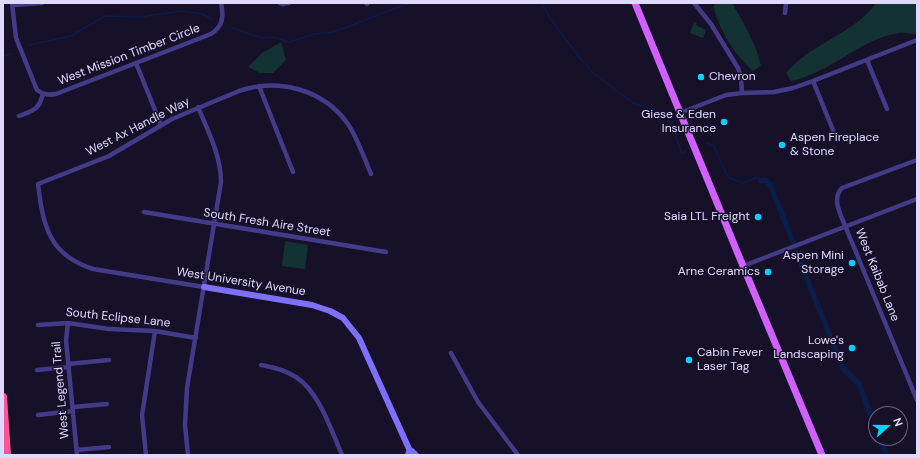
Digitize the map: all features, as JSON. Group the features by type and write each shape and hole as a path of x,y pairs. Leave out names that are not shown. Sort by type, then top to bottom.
{"highway":[{"path":"3,397 7,455"}],"main road":[{"path":"635,3 822,455"}],"street":[{"path":"19,116 36,109 40,105 43,94 37,90 16,38 12,4 42,3"},
{"name":"West Mission Timber Circle","path":"43,94 56,94 211,34 221,25 223,17 222,3"},
{"path":"280,3 289,3"},
{"path":"694,3 711,24 738,68 741,77 742,93"},
{"path":"785,13 786,3"},
{"path":"680,113 726,95 780,91 813,81 917,40"},
{"path":"867,60 887,109"},
{"path":"136,63 161,125"},
{"path":"813,81 832,130"},
{"name":"West Ax Handle Way","path":"38,184 109,156 161,125 198,107 239,91 259,86 279,85 296,88 316,97 341,115 354,134 371,174"},
{"path":"259,86 292,172"},
{"path":"188,455 185,425 187,388 221,182 221,173 216,152 198,107"},
{"path":"743,266 846,228 836,202 837,194 842,188 917,160"},
{"name":"West University Avenue","path":"38,184 40,206 46,228 56,246 70,259 84,266 93,269 312,305 330,311 343,318 359,338 411,454"},
{"name":"West Kaibab Lane","path":"917,199 846,228 917,400"},
{"name":"South Fresh Aire Street","path":"144,212 386,252"},
{"name":"South Eclipse Lane","path":"38,325 68,323 109,329 156,331 196,338"},
{"name":"West Legend Trail","path":"68,323 66,340 77,453"},
{"path":"146,455 142,415 156,331"},
{"path":"451,353 478,402 518,455"},
{"path":"37,370 108,360"},
{"path":"261,365 288,372 297,377 309,388 319,404 342,455"},
{"path":"38,415 107,404"},
{"path":"77,453 109,447"}],"green space":[{"path":"716,3 732,3 753,41 761,66 753,71 739,57 728,42 716,16 713,6"},
{"path":"876,3 917,3 917,34 898,33 870,42 819,71 791,81 786,73 796,62 856,23 867,14"},
{"path":"694,22 697,23 696,25 706,30 703,38 690,33"},
{"path":"281,42 286,60 273,73 260,73 248,67 262,53"},
{"path":"285,241 308,245 305,269 282,266"}],"waterway":[{"path":"231,28 262,38 273,37 289,42 314,34 334,32 409,3"},
{"path":"542,3 550,18 592,72 633,103 664,113 670,122 682,153 686,151"},
{"path":"29,45 71,36 105,16 139,17 182,11 202,14 212,19"},
{"path":"3,56 12,54"},
{"path":"707,143 713,145 728,177 743,183 759,177 761,181"},
{"path":"761,181 765,180 770,184 793,242"},
{"path":"796,252 843,368 859,384 868,408"},
{"path":"883,446 886,455"}],"place":[{"name":"Chevron","path":"701,77"},
{"name":"Giese & Eden Insurance","path":"724,122"},
{"name":"Aspen Fireplace & Stone","path":"782,145"},
{"name":"Saia LTL Freight","path":"758,217"},
{"name":"Aspen Mini Storage","path":"852,263"},
{"name":"Arne Ceramics","path":"768,272"},
{"name":"Lowe's Landscaping","path":"852,348"},
{"name":"Cabin Fever Laser Tag","path":"689,360"}]}
